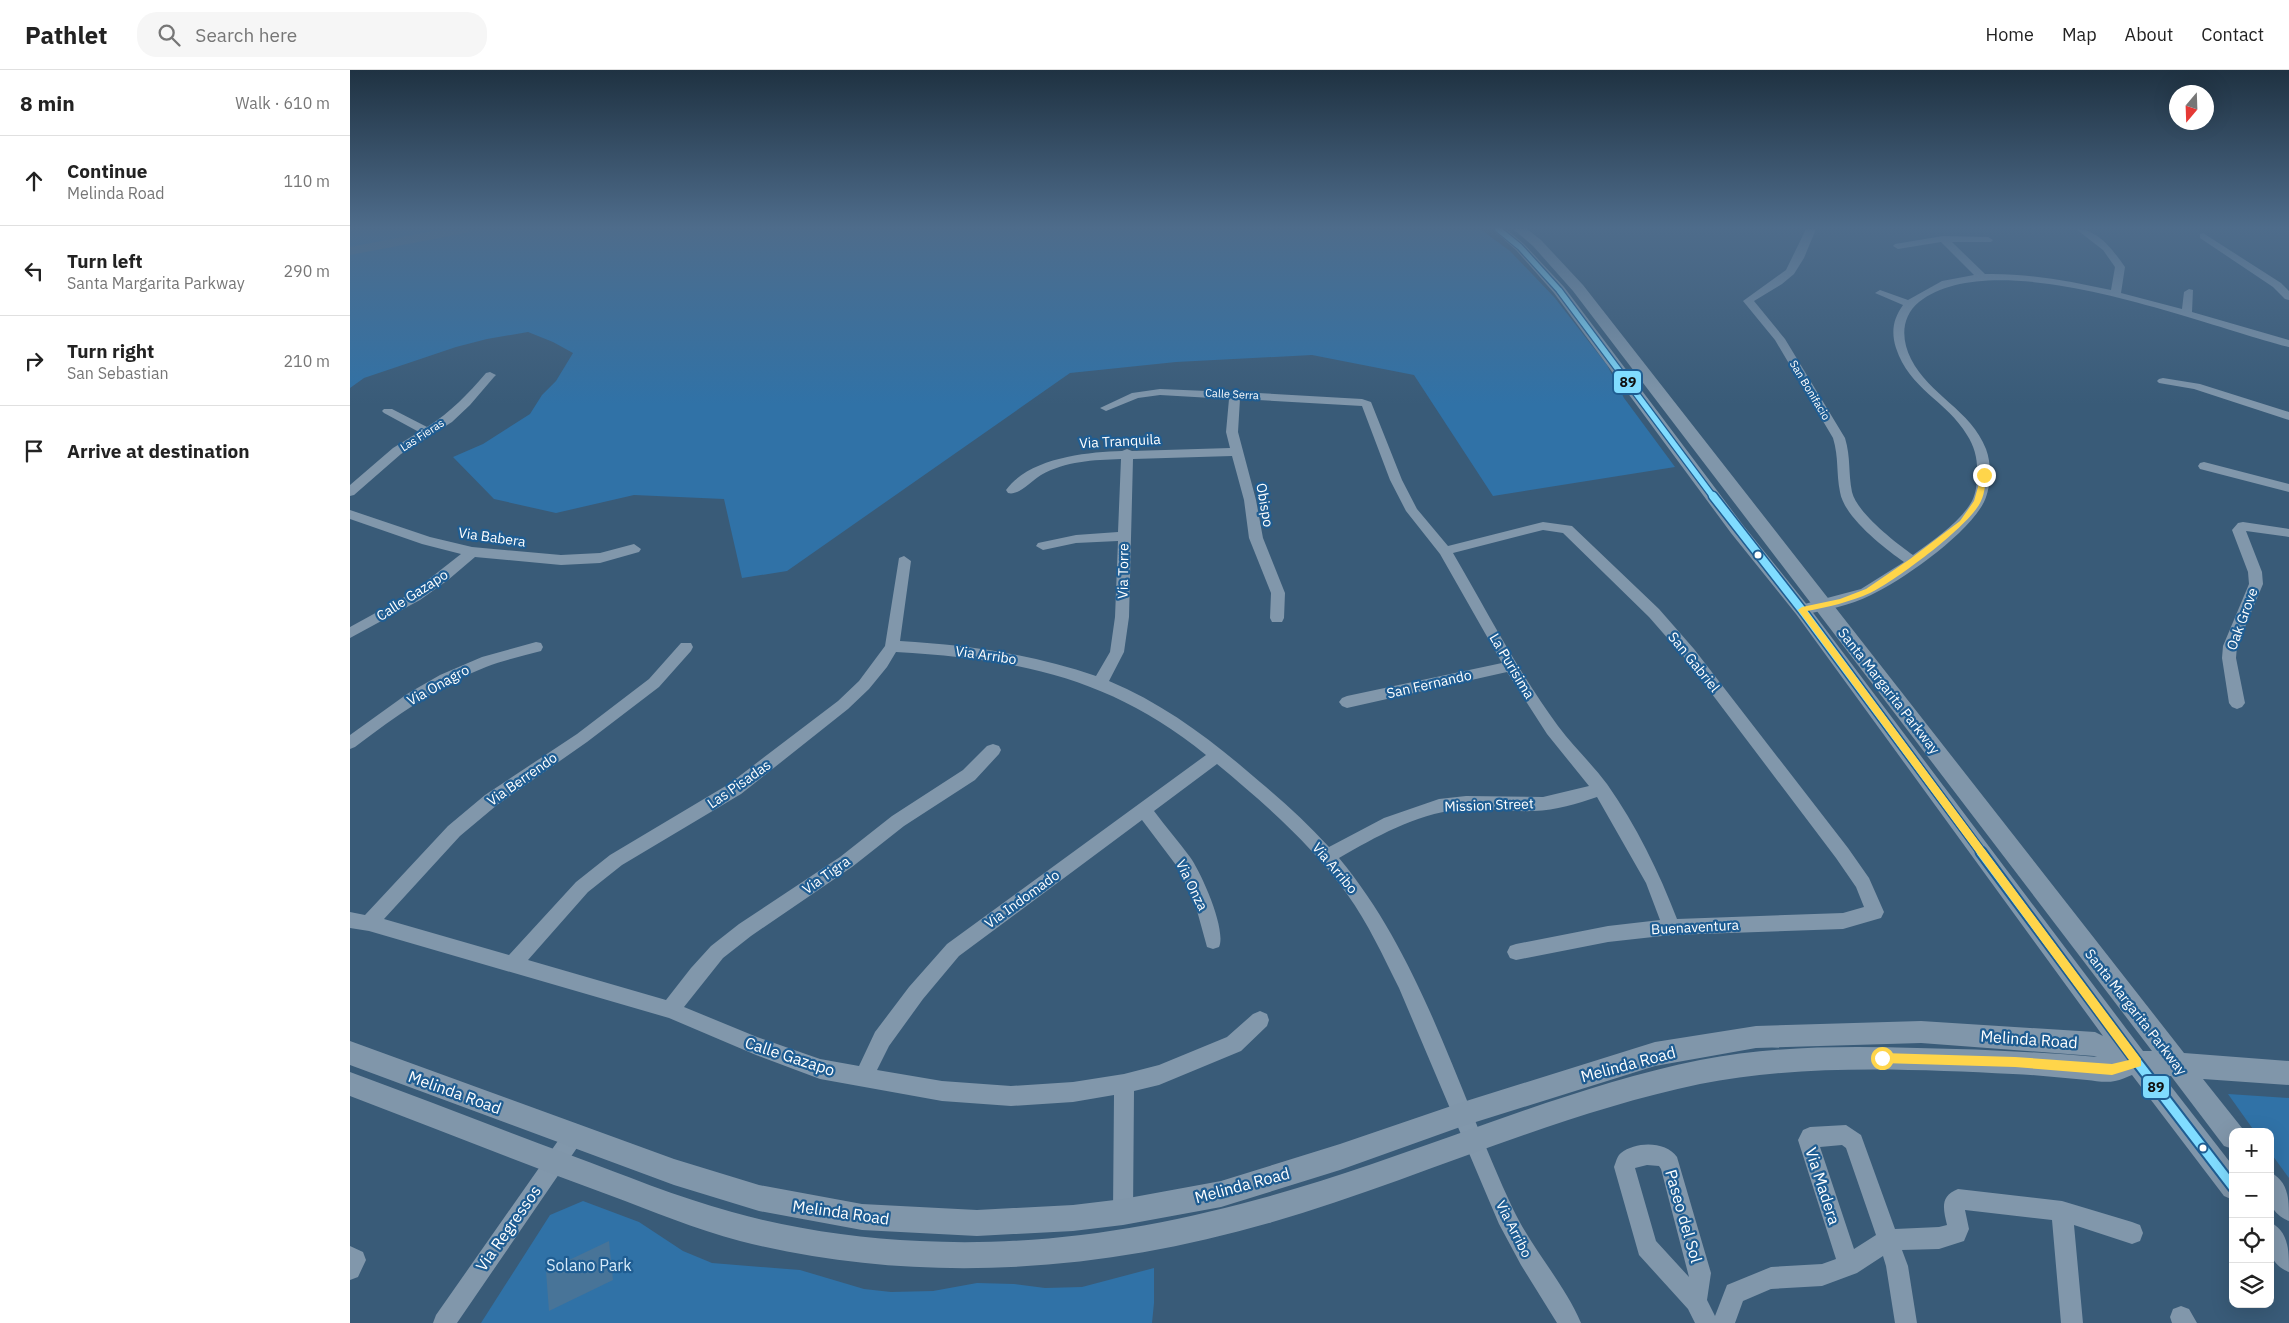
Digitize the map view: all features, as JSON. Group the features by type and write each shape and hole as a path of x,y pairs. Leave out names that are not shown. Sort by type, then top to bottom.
{"main road":[{"name":"Santa Margarita Parkway","path":"1557,287 1737,529 1812,608 2229,1132"},
{"name":"Santa Margarita Parkway","path":"1578,287 1812,608 2137,1062 2229,1182"},
{"name":"Melinda Road","path":"350,1053 674,1172 759,1198 862,1216 976,1223 1074,1218 1123,1212 1221,1194 1340,1157 1463,1114 1655,1054 1756,1037 1921,1032 2095,1044 2137,1062 2289,1073"},
{"name":"Melinda Road","path":"350,1084 696,1214 774,1235 853,1248 893,1252 985,1255 1079,1249 1175,1234 1298,1201 1638,1086 1701,1072 1767,1062 1847,1058 2015,1062 2112,1070 2137,1062"},
{"path":"2274,1190 2289,1208"},
{"path":"2274,1240 2289,1258"}],"street":[{"name":"San Bonifacio","path":"1767,287 1757,292 1748,301 1780,339 1839,438 1844,455 1846,493 1855,509 1886,543 1913,561"},
{"path":"1812,608 1868,591 1913,561 1963,522 1978,501 1984,475 1980,449 1964,423 1929,392 1916,377 1906,359 1899,339 1899,325 1902,314 1909,304 1922,294 1937,287"},
{"path":"2080,287 2260,333 2289,344"},
{"path":"2116,295 2117,287"},
{"path":"2279,287 2289,297"},
{"path":"2187,314 2189,292"},
{"path":"1880,293 1909,304"},
{"name":"Las Fieras","path":"350,492 397,451 428,432 466,403 490,375"},
{"path":"2164,381 2196,386 2289,416"},
{"name":"Calle Serra","path":"1106,408 1136,395 1160,392 1235,394 1362,402"},
{"name":"Obispo","path":"1235,394 1232,432 1250,500 1256,538 1278,593 1277,618"},
{"name":"La Purisima","path":"1362,402 1370,408 1396,480 1412,511 1444,551 1511,666 1552,730 1601,789 1654,881 1671,927"},
{"path":"388,411 428,432"},
{"name":"Via Tranquila","path":"1012,490 1028,476 1066,460 1088,456 1127,453 1238,452"},
{"name":"Via Torre","path":"1100,683 1117,652 1122,617 1127,453"},
{"path":"2204,466 2289,488"},
{"name":"Via Babera","path":"350,514 435,543 472,552 561,560 600,558 634,549"},
{"name":"San Gabriel","path":"1444,551 1543,526 1567,529 1654,613 1689,653 1842,853 1863,883 1875,912"},
{"name":"Oak Grove","path":"2237,703 2228,658 2230,646 2256,584 2255,572 2239,530 2243,526 2252,526 2289,533"},
{"path":"1043,546 1076,539 1124,536"},
{"name":"Calle Gazapo","path":"350,633 415,597 443,577 472,552"},
{"name":"Las Pisadas","path":"512,965 582,887 616,860 735,789 842,705 864,685 882,663 892,646 896,631 904,561"},
{"name":"Via Arribo","path":"892,646 937,648 1028,661 1100,683 1124,693 1175,723 1218,755 1272,802 1327,856 1364,904 1402,970 1433,1040 1506,1218 1528,1259 1570,1323"},
{"name":"Via Onagro","path":"350,743 398,708 436,684 482,662 536,647"},
{"name":"Via Berrendo","path":"369,924 454,831 491,800 582,738 654,683 686,647"},
{"name":"San Fernando","path":"1347,702 1511,666"},
{"name":"Via Tigra","path":"670,1010 697,974 717,952 745,930 846,862 898,821 969,775 993,750"},
{"name":"Via Indomado","path":"864,1078 882,1039 916,993 953,950 1218,755"},
{"name":"Mission Street","path":"1327,856 1407,814 1431,808 1459,803 1535,804 1568,800 1601,789"},
{"name":"Via Onza","path":"1142,810 1185,864 1205,907 1213,941"},
{"name":"Buenaventura","path":"1516,952 1608,934 1671,927 1842,921 1875,912"},
{"name":"Calle Gazapo","path":"350,920 670,1010 756,1046 820,1069 942,1091 1011,1096 1074,1092 1124,1084 1159,1075 1234,1044 1260,1020"},
{"path":"1123,1212 1124,1084"},
{"name":"Via Regressos","path":"444,1323 574,1135"},
{"name":"Via Madera","path":"1849,1265 1809,1144 1808,1140 1810,1137 1846,1135 1852,1138 1897,1266 1906,1323"},
{"name":"Paseo del Sol","path":"1696,1301 1700,1273 1670,1164 1665,1157 1657,1154 1629,1157 1624,1167 1646,1247 1696,1301 1708,1323"},
{"path":"1724,1323 1735,1293 1750,1286 1771,1278 1822,1275 1849,1265 1888,1240 1939,1238 1956,1232 1958,1229 1953,1204 1958,1199 2062,1211 2132,1233"},
{"path":"2062,1211 2072,1323"}],"green space":[{"path":"350,287 1545,287 1607,365 1624,398 1675,467 1493,496 1414,375 1312,355 1176,362 1070,373 787,571 742,578 724,499 634,495 556,513 494,499 453,457 483,444 530,414 542,395 556,381 573,353 553,342 528,332 487,339 456,347 364,378 350,388"},
{"path":"2228,1094 2289,1098 2289,1178 2274,1157 2274,1128 2252,1128"},
{"name":"Solano Park","path":"583,1201 639,1222 683,1251 712,1263 800,1270 864,1289 891,1292 933,1291 977,1283 1014,1284 1045,1288 1082,1287 1154,1268 1152,1323 481,1323 550,1215"}],"shaded area":[{"path":"609,1241 613,1280 549,1311 546,1271"}],"transit line":[{"name":"89","path":"1557,287 1737,529 1802,610 2137,1062 2229,1182"}],"route":[{"path":"1882,1058 2015,1062 2112,1070 2137,1062 1802,610 1841,601 1868,591 1913,561 1963,522 1978,501 1984,475"}]}
